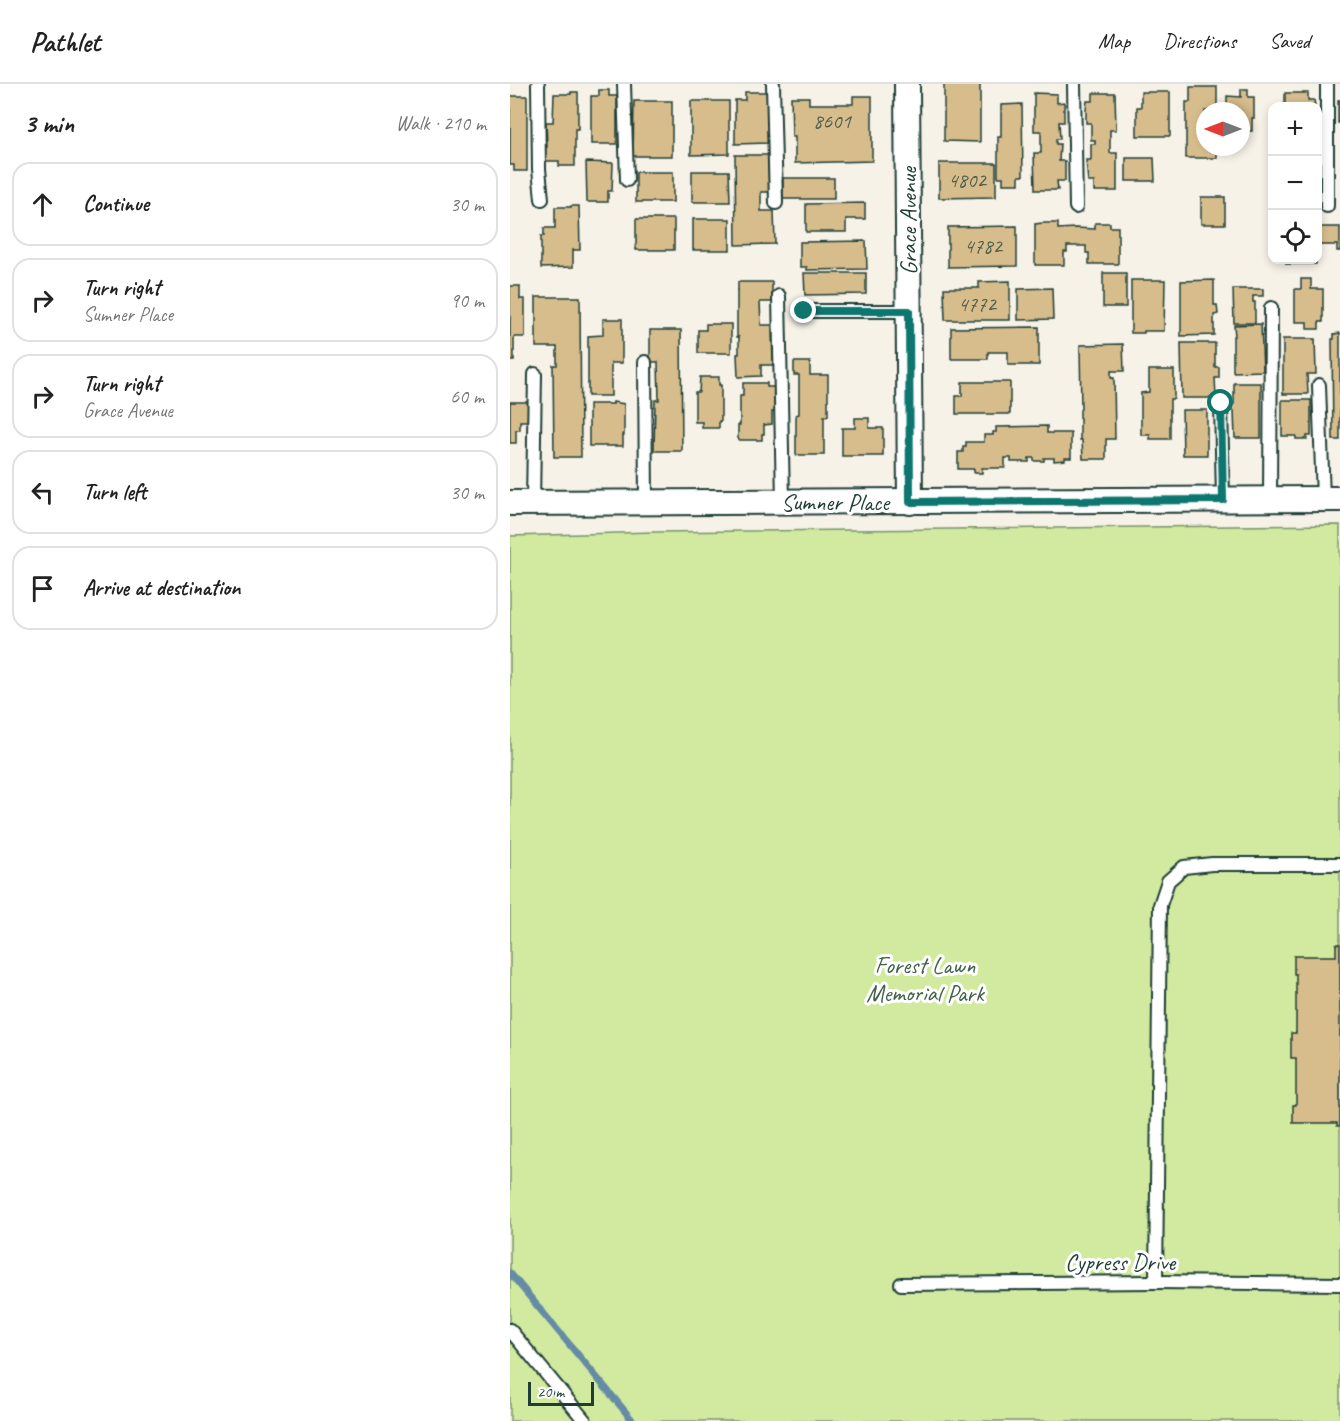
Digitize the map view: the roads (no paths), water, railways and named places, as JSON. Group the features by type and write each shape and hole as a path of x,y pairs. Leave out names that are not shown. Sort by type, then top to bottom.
{"street":[{"name":"Grace Avenue","path":"907,84 910,502"},
{"name":"Sumner Place","path":"522,503 1331,499"}],"lane":[{"path":"538,84 539,169 542,199"},
{"path":"624,84 627,180"},
{"path":"774,84 776,203"},
{"path":"1074,84 1076,207"},
{"path":"1327,84 1327,206"},
{"path":"779,296 783,502"},
{"path":"1270,499 1271,308"},
{"path":"804,311 909,311"},
{"path":"645,362 646,503"},
{"path":"522,503 535,374"},
{"path":"1319,385 1331,499"},
{"path":"1221,403 1223,500"},
{"path":"1156,1282 1160,905 1168,881 1184,867 1212,864 1340,864"},
{"name":"Cypress Drive","path":"900,1284 1156,1282 1340,1284"},
{"path":"510,1330 585,1421"}],"waterway":[{"path":"510,1273 633,1421"}],"park label":[{"name":"Forest Lawn Memorial Park","path":"925,979"}]}
